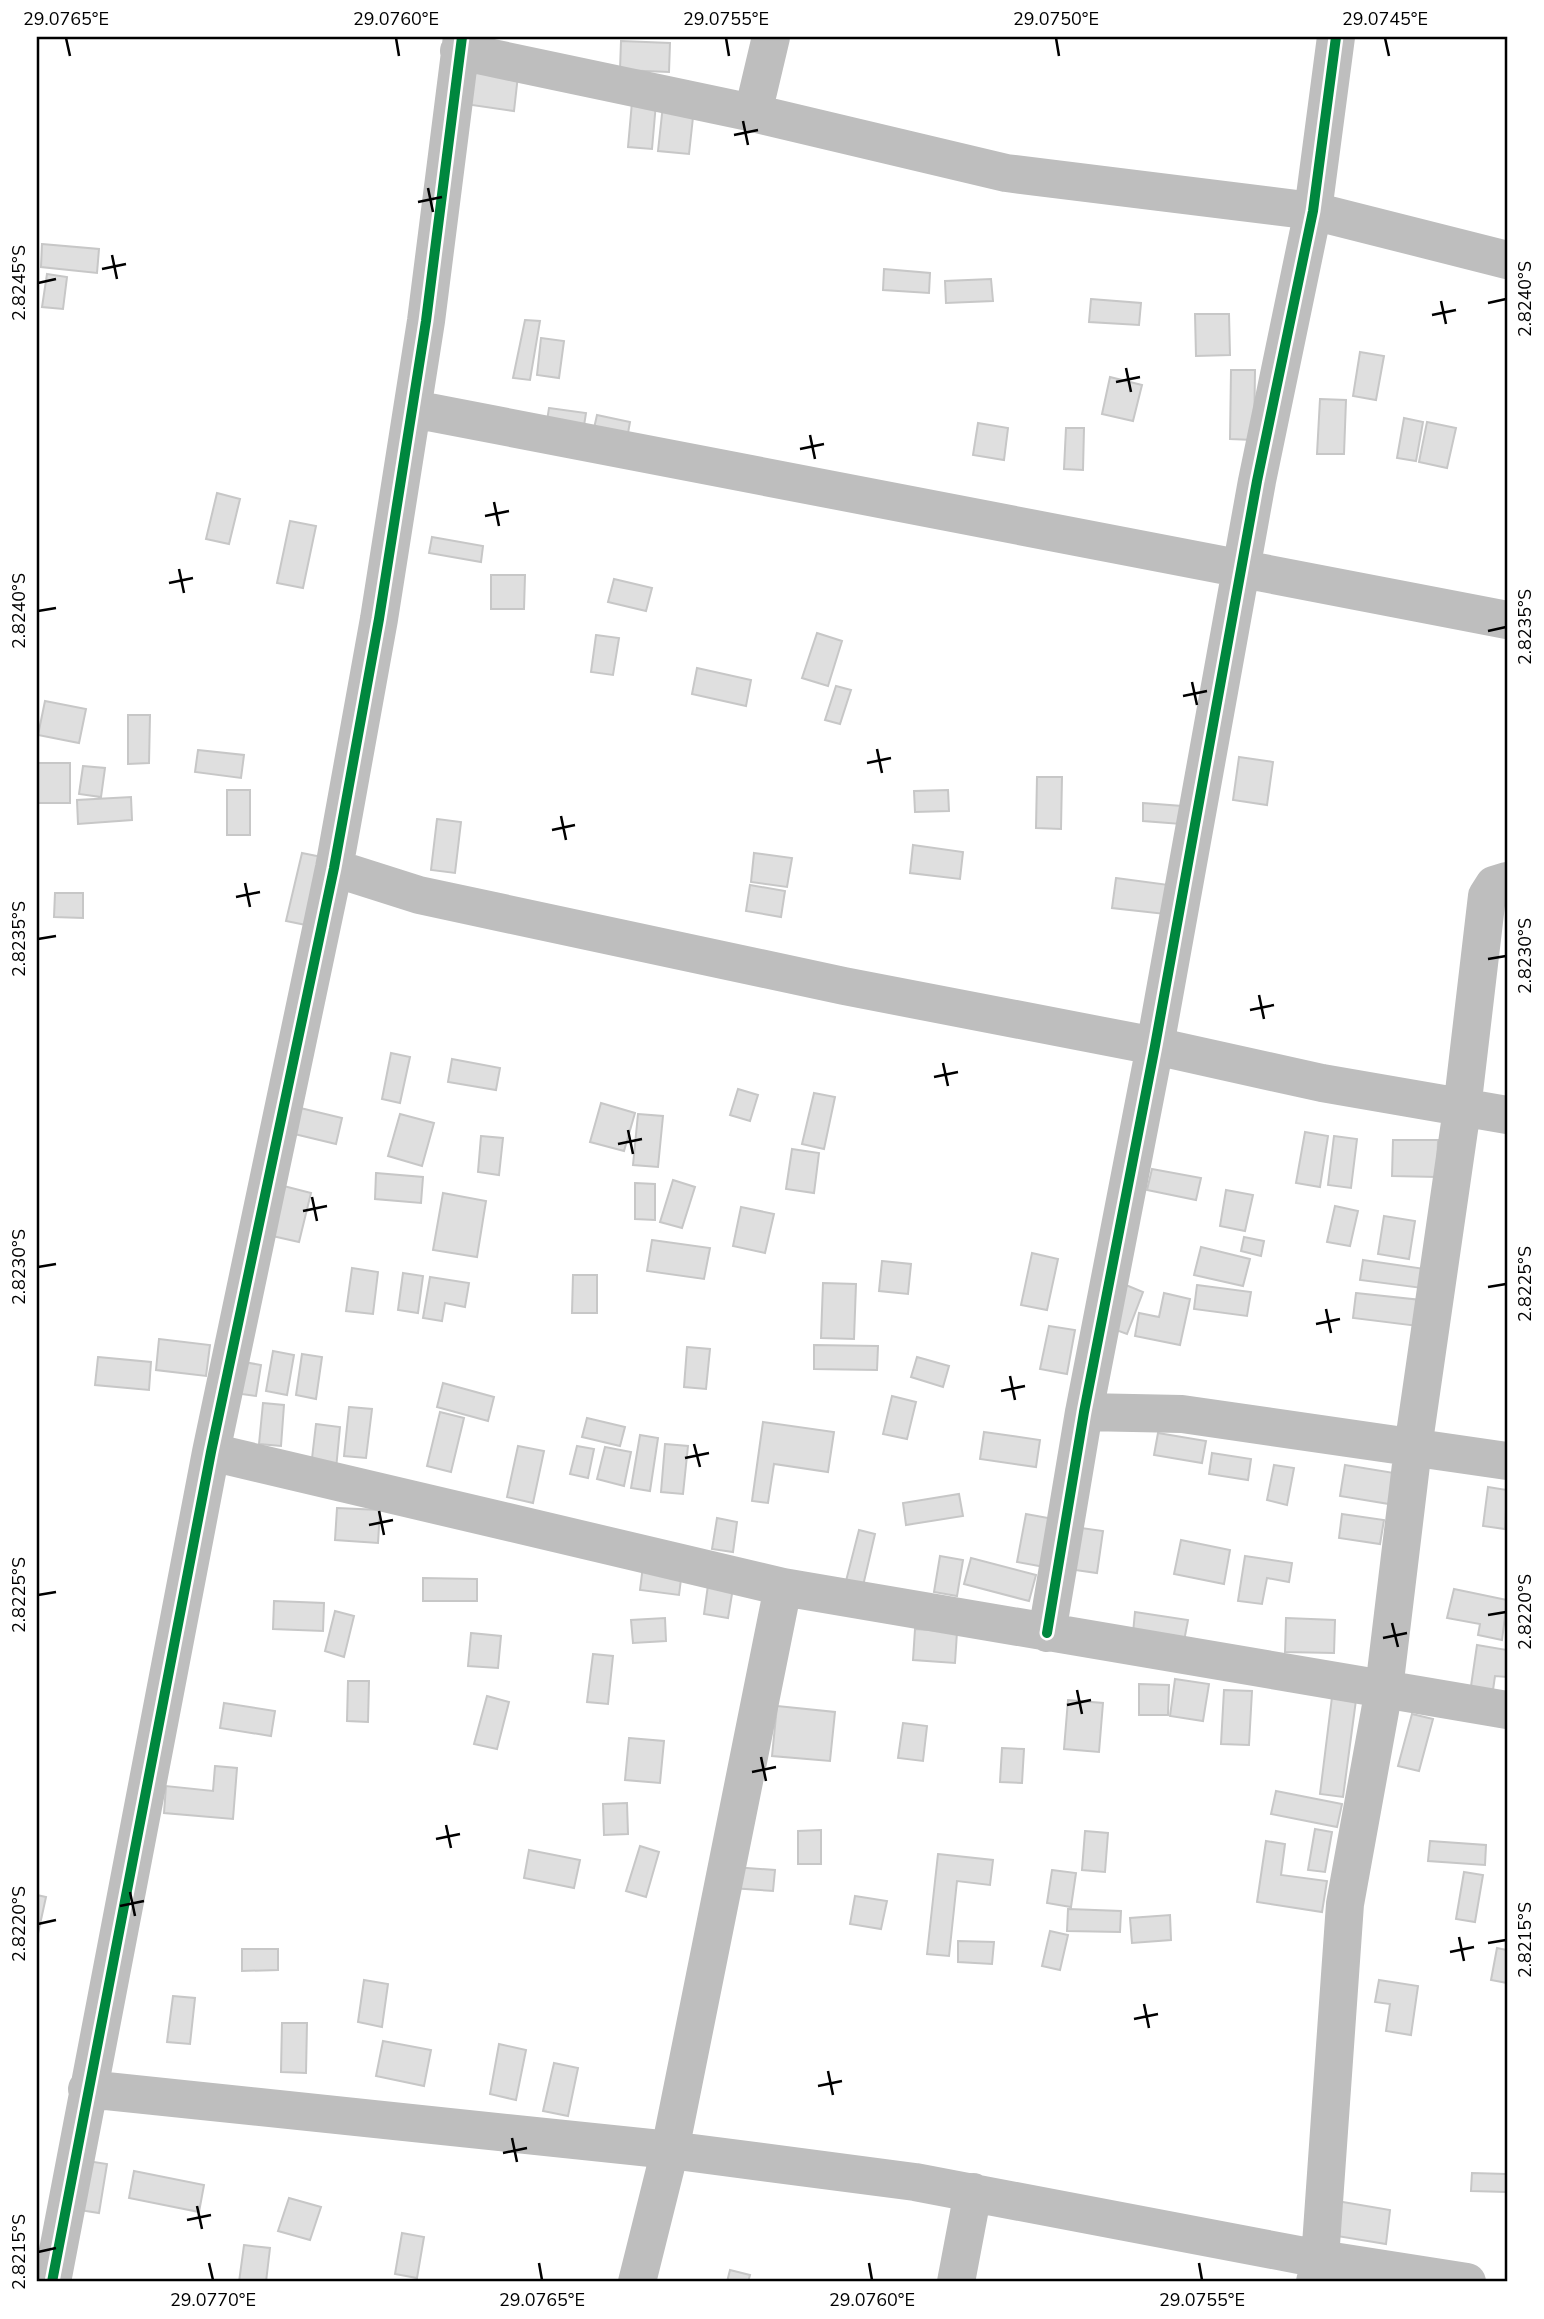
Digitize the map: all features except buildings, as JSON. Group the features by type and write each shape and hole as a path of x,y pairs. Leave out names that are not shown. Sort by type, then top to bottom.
{"street":[{"path":"753,113 771,37"},
{"path":"1047,1633 1084,1412 1313,211 1336,37"},
{"path":"52,2282 211,1452 334,868 379,620 413,410 460,44 1006,173 1313,211 1507,260"},
{"path":"413,410 1507,621"},
{"path":"334,868 433,898 844,986 1155,1046 1322,1083 1507,1115"},
{"path":"1318,2271 1345,1904 1384,1689 1413,1448 1462,1109 1487,896 1494,885 1507,881"},
{"path":"1084,1412 1182,1414 1507,1461"},
{"path":"211,1452 783,1587 1507,1710"},
{"path":"636,2282 670,2150 783,1587"},
{"path":"87,2089 670,2150 973,2192 1318,2271 1467,2282"},
{"path":"956,2282 973,2192"}],"cycle path":[{"path":"52,2282 211,1452 334,868 379,619 426,321 462,37"},
{"path":"1047,1633 1084,1412 1155,1046 1257,481 1313,211 1336,37"}]}
